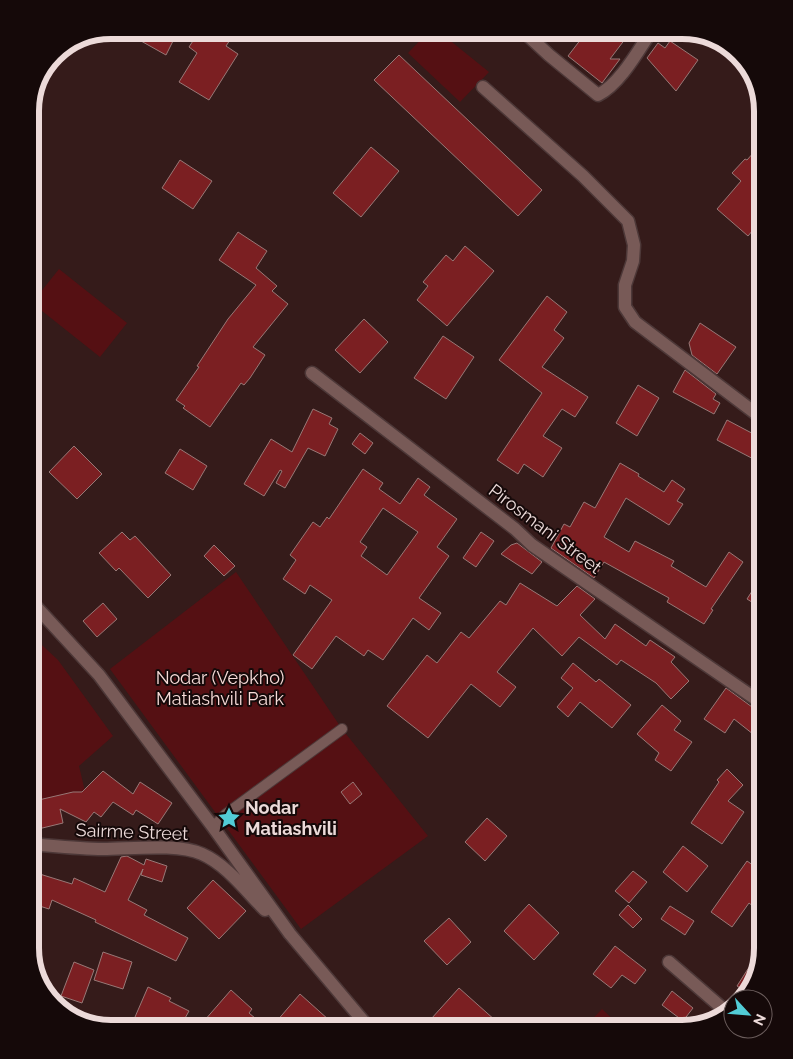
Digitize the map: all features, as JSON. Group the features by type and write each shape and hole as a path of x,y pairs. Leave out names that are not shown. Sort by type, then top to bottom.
{"street":[{"path":"532,39 598,95 608,90 630,63 646,39"},
{"path":"483,87 601,192 628,221 634,245 633,261 625,285 625,307 635,322 754,412"},
{"name":"Pirosmani Street","path":"312,373 515,529 532,545 754,698"},
{"path":"39,610 99,676 213,826 290,934 362,1020"},
{"path":"213,826 226,814 342,729"},
{"name":"Sairme Street","path":"39,845 101,849 152,847 201,853 218,863 290,934"},
{"path":"669,962 722,1008"}],"green space":[{"path":"421,39 448,39 489,72 460,102 408,53"},
{"path":"59,269 127,323 100,357 39,309 39,294"},
{"name":"Nodar (Vepkho) Matiashvili Park","path":"236,572 342,729 428,836 301,929 110,669"},
{"path":"39,642 58,660 113,736 79,766 88,804 39,806"},
{"path":"602,1009 614,1020 592,1020"}],"building":[{"path":"142,39 169,39 173,41 166,55 141,41"},
{"path":"194,39 228,39 230,40 226,46 238,54 209,100 179,82 197,53 189,47"},
{"path":"581,39 625,39 610,59 620,59 602,83 568,56"},
{"path":"670,41 698,60 676,91 647,58 658,43 665,48"},
{"path":"399,55 542,190 518,216 374,80"},
{"path":"371,147 399,171 361,217 333,193"},
{"path":"754,152 754,229 748,236 717,209 741,181 732,173 745,159 747,160"},
{"path":"180,160 212,181 193,209 162,188"},
{"path":"238,232 267,251 256,268 277,286 272,291 288,304 253,347 265,355 244,385 241,383 210,427 183,408 185,406 176,400 199,367 197,366 228,319 256,285 219,260"},
{"path":"465,246 494,271 447,326 417,300 428,286 423,282 446,255 453,261"},
{"path":"547,296 567,312 554,330 564,338 542,367 588,397 575,417 562,409 543,436 562,448 543,477 524,464 518,474 497,460 542,393 499,360"},
{"path":"364,319 388,342 360,373 335,350"},
{"path":"700,323 736,347 717,374 692,355 689,343"},
{"path":"443,336 474,357 446,399 414,378"},
{"path":"685,370 716,394 713,399 720,403 714,414 673,392"},
{"path":"638,385 659,398 637,436 616,423"},
{"path":"313,409 332,418 329,424 338,429 325,456 308,448 285,488 276,483 282,471 280,470 264,496 244,484 271,439 292,452"},
{"path":"727,420 754,434 754,459 717,440"},
{"path":"360,433 373,443 365,454 352,444"},
{"path":"74,446 102,474 77,499 49,472"},
{"path":"180,449 207,466 193,490 165,473"},
{"path":"620,463 664,492 672,480 685,489 677,501 683,504 669,525 626,498 604,537 629,552 635,541 674,561 671,566 706,587 729,552 743,562 711,609 713,610 704,624 667,602 669,598 604,562 594,578 551,548 564,524 570,527 584,502 595,508"},
{"path":"363,469 383,483 379,489 400,504 418,478 430,487 424,495 457,519 437,547 449,556 419,598 441,613 429,630 413,618 383,660 368,650 364,656 336,636 312,669 293,655 332,600 310,585 305,594 283,579 296,560 290,555 313,522 320,527 327,517 329,519","holes":["383,508 418,532 387,575 361,556 367,547 360,542"]},
{"path":"122,532 130,540 135,536 171,575 148,598 119,568 116,571 99,553"},
{"path":"481,532 494,541 476,567 463,558"},
{"path":"517,543 542,562 532,574 501,554 511,545"},
{"path":"214,545 235,566 224,576 204,556"},
{"path":"520,583 557,606 577,586 595,599 580,615 605,639 615,624 646,646 650,640 675,657 671,662 689,681 671,699 656,683 621,660 617,665 579,637 562,656 533,628 497,672 516,687 500,707 471,684 428,738 387,706 427,655 437,663 461,632 469,638 500,601 506,605"},
{"path":"754,588 754,603 747,599"},
{"path":"103,603 117,619 97,637 83,621"},
{"path":"573,663 596,682 599,679 631,705 612,728 580,702 568,717 557,707 573,688 561,678"},
{"path":"726,688 754,708 754,735 734,719 725,733 704,719"},
{"path":"662,705 681,721 674,730 692,742 671,771 655,760 659,753 637,734"},
{"path":"727,769 743,785 728,801 744,812 722,844 691,823 719,782 717,780"},
{"path":"103,771 133,794 140,782 172,803 158,824 136,810 133,815 113,802 101,817 94,812 86,822 60,809 63,823 39,829 39,800 73,792 82,792"},
{"path":"353,782 362,794 350,804 341,792"},
{"path":"487,818 507,836 485,861 465,842"},
{"path":"683,846 708,866 687,892 663,872"},
{"path":"127,856 144,865 146,859 167,866 162,882 141,875 143,869 128,900 147,910 144,915 188,938 176,961 52,900 49,909 39,906 39,874 72,884 74,878 105,892 121,857"},
{"path":"747,861 754,866 754,907 749,903 732,927 711,912"},
{"path":"633,871 647,882 629,903 615,891"},
{"path":"213,880 246,911 219,939 187,908"},
{"path":"529,904 559,933 534,960 504,931"},
{"path":"628,905 642,919 633,928 619,915"},
{"path":"670,906 694,921 685,935 661,919"},
{"path":"449,918 471,942 447,965 424,941"},
{"path":"615,946 646,970 635,984 622,975 611,988 593,974"},
{"path":"103,952 132,962 123,989 94,980"},
{"path":"754,960 747,980 741,989 737,986"},
{"path":"74,962 94,970 82,1003 61,996"},
{"path":"148,987 171,998 169,1001 189,1011 184,1020 141,1020 135,1017"},
{"path":"459,988 495,1020 430,1020"},
{"path":"231,990 252,1009 249,1013 257,1020 205,1020"},
{"path":"672,991 693,1008 684,1020 682,1020 662,1005"},
{"path":"300,994 329,1020 278,1020"}],"place":[{"name":"Nodar Matiashvili","path":"229,818"}]}
